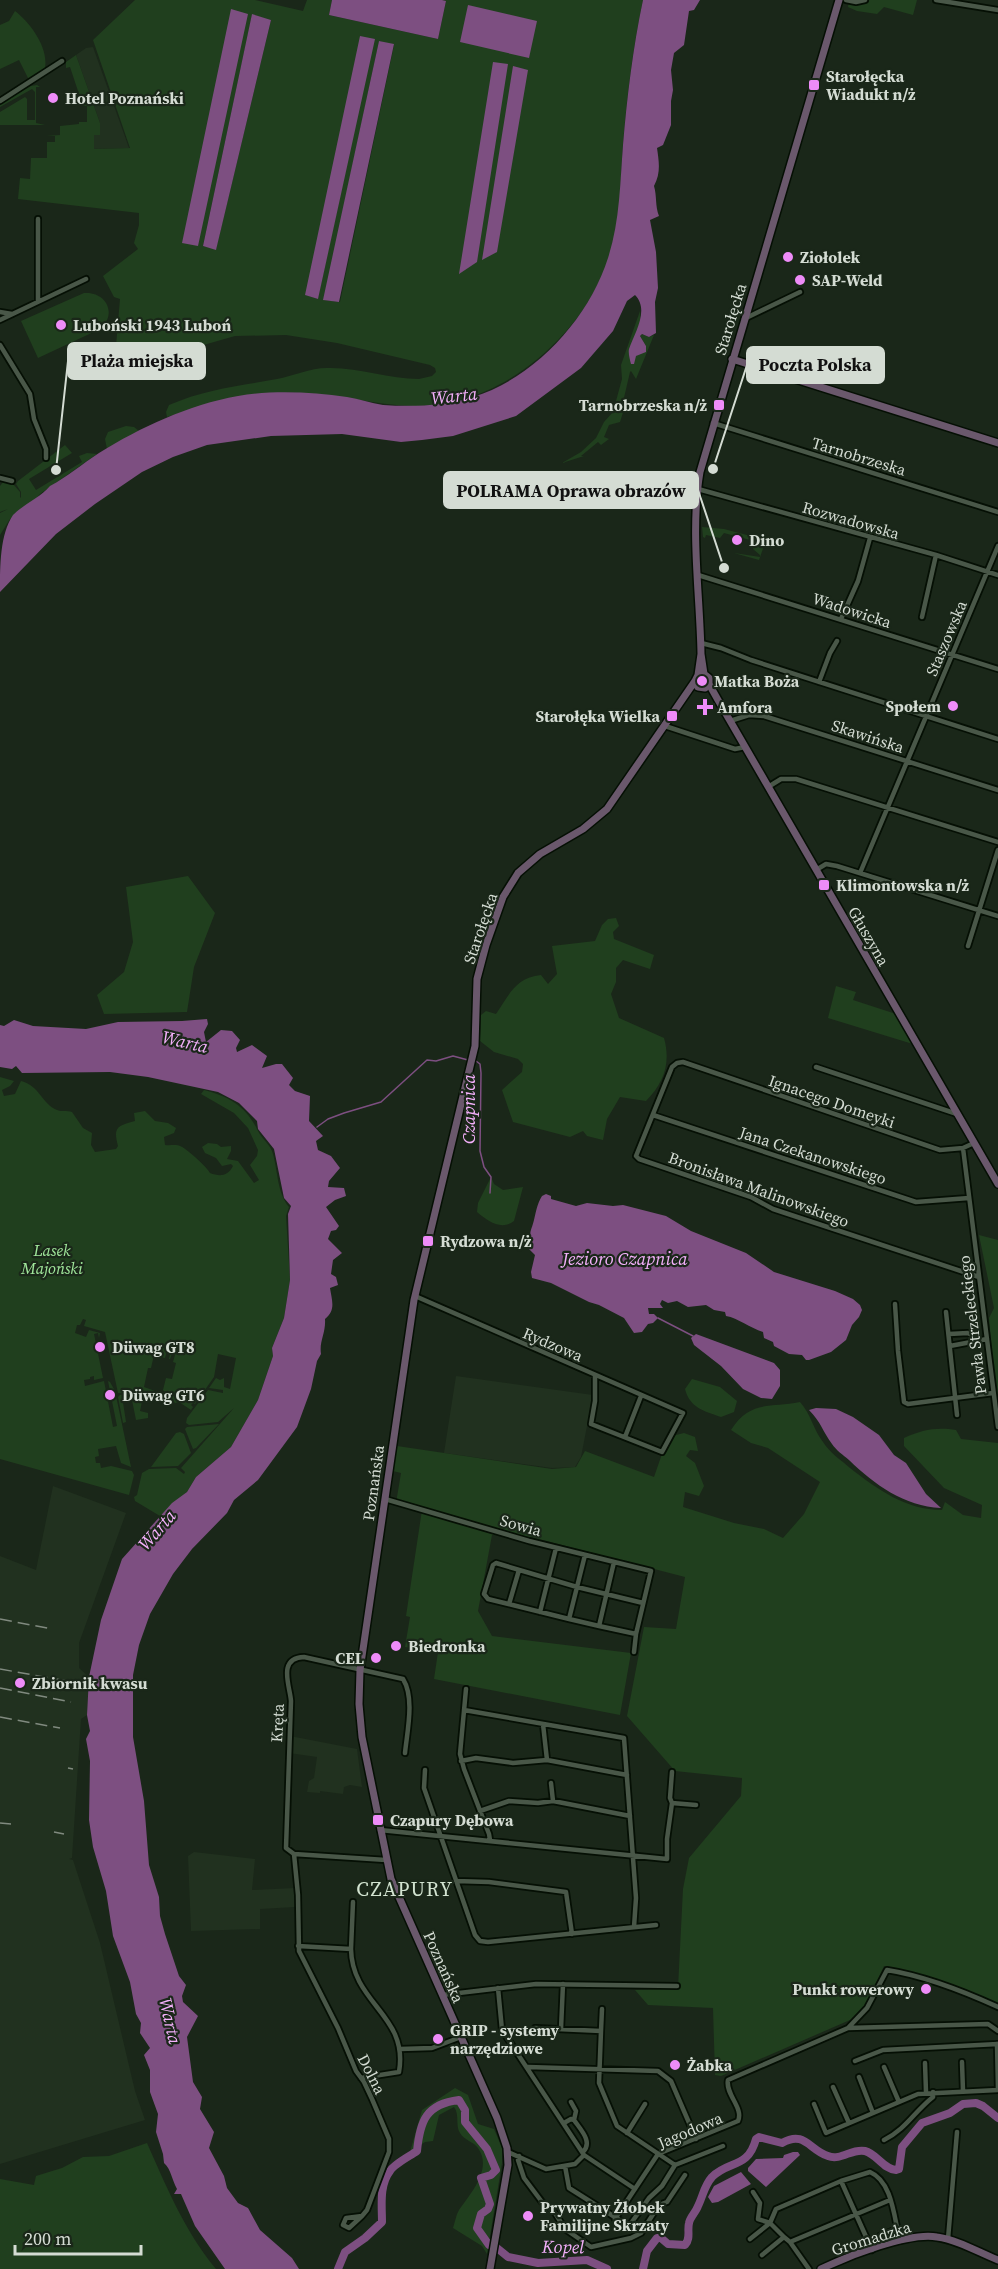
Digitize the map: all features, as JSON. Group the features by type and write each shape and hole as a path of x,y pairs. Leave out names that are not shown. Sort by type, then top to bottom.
{"street":[{"name":"Starołęcka","path":"414,1298 475,1046 480,963 503,897 514,879 531,860 583,829 607,809 682,702 701,682 698,489 713,423 839,0"},
{"path":"846,0 852,2 866,0"},
{"path":"936,0 998,10"},
{"path":"0,101 62,62"},
{"path":"38,219 38,300"},
{"path":"0,320 86,279"},
{"path":"744,319 800,292"},
{"path":"749,302 763,311"},
{"path":"0,312 12,314"},
{"path":"0,345 30,394 34,419 46,449 45,458"},
{"path":"732,359 998,443"},
{"name":"Tarnobrzeska","path":"713,423 998,512"},
{"path":"0,478 12,481"},
{"name":"Rozwadowska","path":"698,489 936,555 998,575"},
{"path":"841,619 858,581 870,538"},
{"name":"Staszowska","path":"860,873 998,546"},
{"path":"922,617 936,555"},
{"name":"Wadowicka","path":"698,575 998,669"},
{"path":"819,682 837,641"},
{"path":"701,644 721,648 998,739"},
{"name":"Głuszyna","path":"701,682 718,700 998,1184"},
{"name":"Skawińska","path":"730,721 749,715 764,716 998,790"},
{"path":"665,726 735,749 745,747"},
{"path":"768,787 782,778 796,778 998,842"},
{"path":"968,945 998,850"},
{"path":"816,870 829,864 998,916"},
{"name":"Bronisława Malinowskiego","path":"683,1062 672,1067 637,1151 636,1156 639,1159 751,1197 773,1209 979,1277"},
{"name":"Ignacego Domeyki","path":"683,1062 940,1150 963,1148 974,1143"},
{"path":"816,1067 957,1114"},
{"name":"Jana Czekanowskiego","path":"653,1114 916,1202 969,1198"},
{"name":"Pawła Strzeleckiego","path":"963,1148 998,1427"},
{"name":"Rydzowa","path":"414,1298 640,1398 683,1413 662,1452 625,1437"},
{"name":"Poznańska","path":"414,1298 360,1670 360,1721 386,1860 394,1890 497,2118 508,2152 507,2175 490,2269"},
{"path":"896,1304 903,1398 908,1404 993,1393"},
{"path":"946,1312 957,1414"},
{"path":"948,1334 968,1333 981,1340"},
{"path":"950,1346 987,1339"},
{"path":"596,1378 591,1424 625,1437 640,1398"},
{"name":"Sowia","path":"385,1499 556,1548 651,1571 643,1603"},
{"path":"540,1612 556,1548"},
{"path":"569,1619 585,1555"},
{"path":"599,1626 614,1562"},
{"path":"634,1652 643,1603 577,1587 496,1563 493,1565 484,1594 488,1599 636,1634"},
{"path":"509,1604 519,1570"},
{"name":"Kręta","path":"298,1946 298,1895 294,1854 287,1850 285,1841 291,1701 286,1682 287,1672 292,1662 302,1657 360,1670"},
{"path":"360,1670 405,1681 409,1714 405,1754"},
{"path":"466,1689 461,1761 490,1840"},
{"path":"464,1710 624,1738 636,1898 634,1927"},
{"path":"543,1725 547,1760"},
{"path":"461,1761 476,1758 513,1763 547,1760 627,1775"},
{"path":"425,1770 424,1788 475,1935 480,1941 656,1925"},
{"path":"380,1830 667,1859 672,1772"},
{"path":"551,1783 553,1801"},
{"path":"480,1811 506,1801 538,1803 553,1801 630,1816"},
{"path":"672,1803 696,1805"},
{"path":"294,1854 386,1860"},
{"path":"456,1881 489,1882 566,1892 572,1934"},
{"path":"353,1902 351,1949 357,1980 396,2032 400,2049 400,2071 398,2073 361,2078"},
{"path":"298,1946 351,1949"},
{"name":"Dolna","path":"298,1946 301,1957 338,2028 354,2067 372,2098 390,2146 367,2210 362,2216"},
{"path":"848,2028 867,2008 887,1970 927,1979 998,2007"},
{"path":"442,1995 536,1984 677,1986"},
{"path":"561,2029 563,1984"},
{"path":"498,1988 502,2030 583,2153 635,2189"},
{"path":"602,2009 599,2083 617,2126 675,2165"},
{"path":"848,2028 988,2024 998,2031"},
{"path":"535,2028 601,2031"},
{"name":"Jagodowa","path":"615,2219 658,2154 740,2119 727,2084 729,2078 848,2028"},
{"path":"400,2049 432,2048 461,2037"},
{"path":"814,2104 826,2133 926,2092 998,2090 998,2044 883,2050 855,2061"},
{"path":"962,2062 963,2091"},
{"path":"925,2063 926,2092"},
{"path":"528,2067 657,2071 671,2081 696,2139"},
{"path":"884,2067 899,2102"},
{"path":"859,2077 873,2113"},
{"path":"833,2087 849,2123"},
{"path":"884,2140 898,2133 919,2108 933,2097 933,2092"},
{"path":"508,2152 542,2169 577,2163 588,2142 574,2120 576,2111 571,2102"},
{"path":"627,2133 645,2104"},
{"path":"564,2123 571,2119 574,2120"},
{"path":"948,2239 957,2132"},
{"path":"565,2166 569,2188 625,2226 630,2226 649,2198 662,2186 675,2165 723,2146"},
{"path":"519,2156 518,2160 524,2178 542,2202 555,2212 564,2229 591,2247 638,2236 659,2205 667,2202 685,2175"},
{"path":"750,2239 770,2223 776,2209 866,2171 877,2175 888,2190 900,2241"},
{"path":"841,2181 872,2250"},
{"path":"753,2192 760,2203 758,2219 770,2223 790,2242 809,2269"},
{"path":"790,2242 890,2200"},
{"path":"868,2241 897,2229"},
{"name":"Gromadzka","path":"821,2269 900,2241 926,2236 948,2239 998,2260"},
{"path":"762,2255 784,2237"}],"shaded area":[{"path":"93,47 129,148 94,149 94,135 100,123 76,55 86,48"},
{"path":"456,1376 593,1395 581,1457 575,1467 552,1468 444,1453"},
{"path":"53,1486 126,1513 79,1643 79,1668 89,1677 87,1715 81,1719 72,1858 69,1859 73,1860 100,1943 135,2091 145,2120 0,2164 0,1556 36,1570"},
{"path":"290,1736 357,1749 362,1787 350,1785 344,1787 343,1794 307,1792 309,1781 314,1778 317,1757 289,1753"},
{"path":"194,1852 255,1859 252,1890 295,1888 295,1907 260,1909 260,1929 191,1931 188,1856"}],"green space":[{"path":"135,0 255,0 303,11 307,0 332,0 329,15 438,39 446,1 442,0 643,0 628,90 618,217 614,240 598,284 574,322 541,356 511,378 471,397 442,404 413,406 314,394 264,394 216,402 167,417 166,412 169,405 196,395 277,379 314,369 339,368 419,379 432,376 436,372 435,368 430,365 337,343 286,335 235,336 179,352 125,356 116,346 120,299 114,297 103,276 138,249 134,243 139,225 139,213 18,199 20,178 30,179 31,158 47,158 47,142 55,142 55,136 46,136 60,135 60,126 87,122 87,106 83,106 70,67 66,68 66,62 76,55 100,123 100,135 94,135 94,149 130,148 93,40","holes":["252,15 271,20 216,249 203,246","374,39 318,299 306,295","379,41 394,45 340,302 324,300"]},
{"path":"849,0 917,0 913,15 884,7 877,14 857,11 848,7"},
{"path":"15,11 33,30 45,55 44,71 23,85 29,80 19,60 0,69 0,25 9,21"},
{"path":"37,85 40,87 36,87 36,123 45,125 0,125 0,112 25,97 27,99 27,120 35,120 35,92 32,89 0,107 0,103"},
{"name":"Luboński 1943 Luboń","path":"84,293 98,296 107,305 109,310 105,323 100,329 38,358 21,321"},
{"path":"640,311 641,323 629,350 636,356 646,346 640,336 642,334 649,337 654,335 636,379 630,372 623,402 626,403 620,422 609,425 604,437 609,439 601,445 598,442 581,456 584,456 562,463 581,452 596,438 604,422 613,412 622,379 621,365"},
{"path":"126,426 134,427 139,431 107,449 105,439 108,432"},
{"path":"65,445 72,453 29,479 36,490 82,462 79,456 87,453 97,454 40,494 10,519 0,535 0,513 8,509 0,512 0,486 3,482 0,480 13,484 20,492 20,498 21,492 16,484 18,481"},
{"path":"702,527 724,529 766,540 759,560 734,553 760,557 753,549 754,541 724,533 720,538 706,535 705,538"},
{"path":"188,876 215,913 194,967 187,1012 104,1014 97,995 124,972 133,942 126,887"},
{"path":"616,918 619,926 613,932 614,939 654,955 650,969 623,960 616,968 616,982 611,994 619,1018 664,1038 667,1056 661,1080 646,1101 620,1097 607,1119 603,1140 587,1136 583,1131 570,1137 513,1122 502,1090 522,1072 523,1064 518,1059 494,1052 480,1041 481,1015 486,1011 496,1014 514,988 525,980 541,975 548,984 557,974 552,946 595,941 602,925 608,919"},
{"path":"836,986 856,992 853,1000 896,1014 916,1045 828,1018"},
{"name":"Lasek Majoński","path":"0,1077 14,1081 2,1090 4,1096 15,1094 21,1081 32,1086 52,1107 59,1111 72,1112 83,1128 92,1133 91,1145 95,1152 116,1149 118,1128 135,1121 134,1113 145,1111 155,1121 168,1123 176,1128 174,1133 164,1137 165,1145 183,1147 210,1173 223,1175 233,1166 231,1164 222,1166 216,1158 205,1153 202,1147 208,1143 221,1147 231,1146 227,1159 238,1161 254,1183 259,1180 250,1165 257,1156 258,1150 248,1128 234,1113 201,1094 204,1090 229,1099 242,1109 272,1151 280,1188 289,1207 286,1216 290,1280 284,1318 272,1348 273,1356 258,1400 231,1447 196,1477 187,1492 160,1516 135,1501 134,1497 137,1495 142,1473 149,1469 176,1468 184,1474 181,1468 234,1408 218,1422 189,1425 186,1423 187,1418 208,1390 223,1393 223,1390 209,1388 216,1378 220,1380 224,1378 224,1387 230,1389 236,1358 218,1354 214,1377 195,1404 191,1405 193,1407 191,1410 179,1402 175,1403 163,1390 166,1378 172,1379 176,1363 173,1362 175,1355 172,1354 169,1359 173,1341 170,1339 165,1358 154,1355 151,1368 148,1368 144,1387 155,1391 118,1393 105,1332 84,1326 86,1320 83,1319 80,1325 77,1325 75,1333 86,1337 89,1330 100,1333 99,1338 98,1333 94,1334 103,1378 94,1380 94,1376 90,1377 84,1380 85,1386 104,1381 113,1427 117,1426 108,1381 110,1382 115,1391 131,1467 121,1463 116,1446 98,1449 99,1456 95,1457 96,1463 100,1463 101,1468 111,1466 132,1471 134,1475 129,1495 0,1459"},
{"path":"491,1177 494,1184 503,1190 523,1187 514,1221 509,1224 495,1224 477,1212 478,1203"},
{"path":"979,1235 998,1240 998,1418 989,1318 994,1308"},
{"path":"692,1379 720,1387 737,1401 734,1412 721,1417 703,1411 694,1405 685,1389"},
{"path":"137,1392 147,1393 146,1397 143,1397 140,1411 148,1413 148,1418 136,1420 131,1395 122,1396 126,1422 123,1423 118,1397"},
{"path":"800,1402 823,1442 839,1459 893,1497 929,1509 942,1510 945,1502 963,1515 981,1518 982,1505 944,1488 904,1446 904,1438 929,1430 949,1429 956,1430 961,1439 998,1443 998,2004 962,1988 884,1966 863,2010 850,2020 721,2076 715,2075 713,2008 648,2005 635,1990 678,1988 683,1889 689,1858 741,1796 742,1778 675,1771 627,1716 644,1627 676,1629 685,1577 531,1537 492,1535 478,1611 492,1636 631,1653 620,1715 434,1679 438,1652 405,1647 410,1617 406,1616 422,1510 396,1503 401,1473 393,1471 397,1446 552,1469 576,1467 585,1451 654,1477 663,1451 672,1436 684,1433 695,1437 698,1451 690,1450 686,1456 695,1463 704,1486 699,1496 685,1492 683,1507 734,1523 764,1529 783,1538 804,1514 820,1482 768,1448 751,1443 731,1430 738,1420 753,1410"},
{"path":"219,1424 193,1449 185,1429 187,1427"},
{"path":"176,1433 184,1434 191,1453 178,1466 151,1467"},
{"path":"455,2088 468,2095 478,2124 494,2129 502,2148 502,2163 487,2254 482,2246 453,2228 459,2210 478,2181 483,2164 478,2148 460,2133 454,2107 439,2115 433,2141 425,2142 410,2152 422,2110"},
{"path":"147,2143 185,2224 216,2269 0,2269 0,2179 34,2185 36,2176 62,2168 83,2157 109,2156"}],"water":[{"path":"332,0 446,1 438,39 329,15"},
{"path":"643,0 700,0 694,10 689,11 684,45 674,53 671,70 673,90 671,125 663,145 657,148 659,172 654,186 659,216 650,220 656,252 658,288 655,302 656,333 649,337 642,334 640,336 646,346 646,352 636,356 634,364 631,364 629,351 641,315 639,301 635,295 627,301 613,331 581,368 516,416 453,436 401,442 342,434 271,436 207,445 173,457 142,472 95,504 56,534 0,592 3,541 13,515 50,486 99,453 131,434 166,418 219,400 265,393 320,394 394,406 451,402 473,397 518,376 557,343 588,302 612,244 620,188 628,90"},
{"path":"468,5 537,21 529,58 460,42"},
{"path":"231,9 248,14 198,246 182,243"},
{"path":"252,14 271,20 216,250 203,246"},
{"path":"360,36 375,39 318,299 305,295"},
{"path":"379,41 394,44 339,302 323,300"},
{"path":"493,62 508,64 477,262 459,274"},
{"path":"513,66 528,70 497,252 482,260"},
{"name":"Warta","path":"207,1019 208,1024 204,1032 206,1042 221,1030 232,1031 240,1040 236,1048 237,1052 252,1045 267,1056 262,1068 282,1064 293,1078 289,1085 295,1091 310,1096 309,1121 323,1136 316,1141 318,1150 331,1156 340,1168 329,1181 328,1187 344,1188 346,1196 326,1207 339,1226 336,1230 331,1231 328,1239 342,1253 333,1260 331,1274 336,1277 338,1285 330,1288 332,1309 325,1319 321,1354 297,1427 258,1480 234,1500 227,1513 192,1549 173,1574 150,1614 139,1645 133,1675 133,1737 144,1801 149,1865 159,1897 160,1916 179,1976 186,1985 182,1996 183,2002 198,2016 187,2037 193,2082 202,2097 200,2109 214,2132 209,2148 224,2176 227,2188 238,2203 248,2208 260,2230 292,2258 299,2269 225,2269 195,2226 181,2194 174,2194 177,2189 164,2163 156,2132 158,2114 150,2092 150,2070 144,2055 150,2048 140,2033 141,2023 136,2014 130,1982 113,1936 106,1891 93,1847 89,1820 90,1761 86,1739 90,1731 87,1715 89,1677 101,1620 122,1559 172,1503 187,1492 196,1477 231,1447 258,1400 273,1356 272,1348 284,1318 290,1280 288,1214 291,1206 284,1198 274,1149 258,1129 257,1121 239,1103 218,1092 148,1077 110,1072 22,1073 16,1066 12,1069 0,1067 0,1025 4,1026 14,1020 33,1026 86,1029 118,1022"},
{"name":"Jezioro Czapnica","path":"546,1194 551,1196 551,1199 576,1206 587,1203 623,1205 666,1216 691,1231 746,1253 774,1272 853,1299 862,1310 846,1340 831,1352 809,1360 802,1355 789,1354 774,1346 773,1342 764,1338 763,1332 726,1316 725,1312 714,1310 706,1305 688,1307 677,1301 668,1303 662,1300 660,1304 663,1308 648,1308 649,1314 654,1314 658,1318 648,1324 642,1332 634,1333 624,1318 551,1283 532,1278 535,1255 529,1249 533,1245 530,1232 539,1202"},
{"path":"696,1334 774,1363 780,1370 780,1386 772,1399 761,1398 743,1389 721,1366 694,1345 691,1338"},
{"path":"836,1409 853,1417 879,1435 894,1455 906,1463 926,1494 941,1508 902,1499 869,1478 829,1440 809,1410"},
{"path":"798,2152 800,2155 766,2187 748,2171 756,2159 783,2158 784,2155"},
{"path":"741,2172 751,2184 712,2203 708,2197 714,2186"}],"waterway":[{"name":"Czapnica","path":"317,1127 328,1119 381,1102 427,1060 436,1061 453,1056 468,1060"},
{"name":"Czapnica","path":"476,1061 480,1064 481,1073 480,1151 484,1167 491,1177 490,1193"},
{"path":"658,1318 693,1336"},
{"name":"Kopel","path":"338,2269 345,2252 382,2222 382,2196 386,2177 392,2168 417,2151 420,2131 427,2116 439,2105 459,2100 465,2110 465,2122 487,2149 496,2170 491,2175 481,2178 490,2204 488,2209 481,2214 477,2228 489,2245 508,2257 538,2263 587,2260 607,2269"},
{"name":"Kopel","path":"643,2269 647,2251 657,2238 661,2238 668,2244 685,2245 688,2240 688,2226 709,2180 718,2172 743,2160 753,2149 759,2137 782,2143 796,2139 802,2140 833,2157 865,2151 887,2167 896,2170 899,2169 902,2147 922,2123 950,2113 963,2104 976,2103 998,2118"}],"railway":[{"path":"0,1619 52,1629"},
{"path":"0,1669 83,1684"},
{"path":"0,1688 71,1702"},
{"path":"0,1717 60,1728"},
{"path":"68,1768 73,1769"},
{"path":"0,1823 11,1824"},
{"path":"54,1832 64,1834"}],"place":[{"name":"Starołęcka Wiadukt n/ż","path":"814,85"},
{"name":"Hotel Poznański","path":"53,98"},
{"name":"Ziołolek","path":"788,257"},
{"name":"SAP-Weld","path":"800,280"},
{"name":"Luboński 1943 Luboń","path":"61,325"},
{"name":"Tarnobrzeska n/ż","path":"719,405"},
{"name":"Poczta Polska","path":"713,469"},
{"name":"Plaża miejska","path":"56,470"},
{"name":"Dino","path":"737,540"},
{"name":"POLRAMA Oprawa obrazów","path":"724,568"},
{"name":"Matka Boża","path":"702,681"},
{"name":"Społem","path":"953,706"},
{"name":"Amfora","path":"705,707"},
{"name":"Starołęka Wielka","path":"672,716"},
{"name":"Klimontowska n/ż","path":"824,885"},
{"name":"Rydzowa n/ż","path":"428,1241"},
{"name":"Düwag GT8","path":"100,1347"},
{"name":"Düwag GT6","path":"110,1395"},
{"name":"Biedronka","path":"396,1646"},
{"name":"CEL","path":"376,1658"},
{"name":"Zbiornik kwasu","path":"20,1683"},
{"name":"Czapury Dębowa","path":"378,1820"},
{"name":"Punkt rowerowy","path":"926,1989"},
{"name":"GRIP - systemy narzędziowe","path":"438,2039"},
{"name":"Żabka","path":"675,2065"},
{"name":"Prywatny Żłobek Familijne Skrzaty","path":"528,2216"}],"district":[{"name":"CZAPURY","path":"405,1889"}]}
